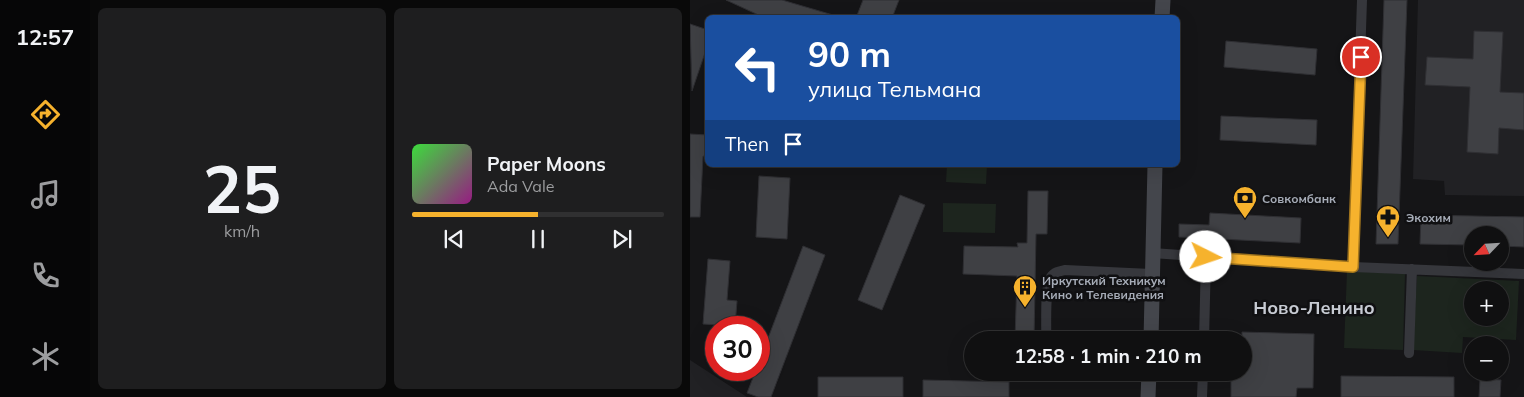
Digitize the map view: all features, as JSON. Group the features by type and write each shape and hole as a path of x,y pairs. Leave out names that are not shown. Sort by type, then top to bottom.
{"main road":[{"path":"1162,15 1163,0"},
{"path":"1150,331 1156,167"},
{"path":"1148,397 1149,381"}],"street":[{"path":"1353,267 1362,0"},
{"path":"1152,254 1353,267 1524,274"},
{"path":"1204,331 1206,257"},
{"path":"1409,353 1412,269"},
{"path":"1046,331 1048,284 1052,275 1057,272 1065,270 1151,274"},
{"path":"1202,397 1203,381"}],"shaded area":[{"path":"1418,0 1524,0 1524,196 1445,195 1444,181 1413,179"},
{"path":"947,167 987,167 986,184 946,182"},
{"path":"943,203 996,204 995,233 943,232"},
{"path":"1347,271 1405,274 1403,350 1344,348"},
{"path":"1417,276 1519,281 1516,340 1509,340 1509,336 1464,336 1462,353 1413,350"},
{"path":"690,360 705,370 705,381 722,381 747,397 690,397"}],"building":[{"path":"726,0 782,0 833,15 758,15"},
{"path":"863,0 899,0 893,15 857,15"},
{"path":"1384,0 1407,0 1398,244 1376,244"},
{"path":"690,24 705,29 705,53 692,91"},
{"path":"1474,31 1503,32 1500,92 1524,93 1524,130 1499,128 1498,154 1467,152 1470,87 1425,85 1427,57 1473,59"},
{"path":"1226,41 1317,49 1315,75 1224,67"},
{"path":"1221,116 1317,120 1316,145 1220,140"},
{"path":"690,134 705,135 700,217 690,217"},
{"path":"759,176 790,178 787,239 756,237"},
{"path":"1028,191 1048,191 1047,234 1036,234 1034,331 1015,331 1017,276 963,274 964,246 1018,247 1017,243 1027,243"},
{"path":"900,195 925,205 882,310 858,300"},
{"path":"1210,213 1301,218 1300,243 1179,237 1179,224 1209,225"},
{"path":"1421,215 1524,217 1524,247 1509,246 1509,226 1464,226 1464,245 1420,244"},
{"path":"803,246 825,255 771,397 758,397 747,393 752,381 770,381 770,333"},
{"path":"708,259 730,261 727,300 737,301 736,316 705,316 705,324 703,324"},
{"path":"1252,332 1314,334 1313,388 1297,388 1296,397 1231,397 1231,381 1252,381"},
{"path":"1341,376 1454,377 1454,397 1341,397"},
{"path":"818,377 903,377 903,397 818,397"},
{"path":"923,380 1009,382 1009,397 923,397"},
{"path":"1480,381 1501,381 1500,397 1479,397"}],"place":[{"name":"Совкомбанк","path":"1245,219"},
{"name":"Экохим","path":"1388,238"},
{"name":"Иркутский Техникум Кино и Телевидения","path":"1025,308"}],"district":[{"name":"Ново-Ленино","path":"1314,307"}],"route":[{"path":"1206,257 1353,267 1361,57"}]}
